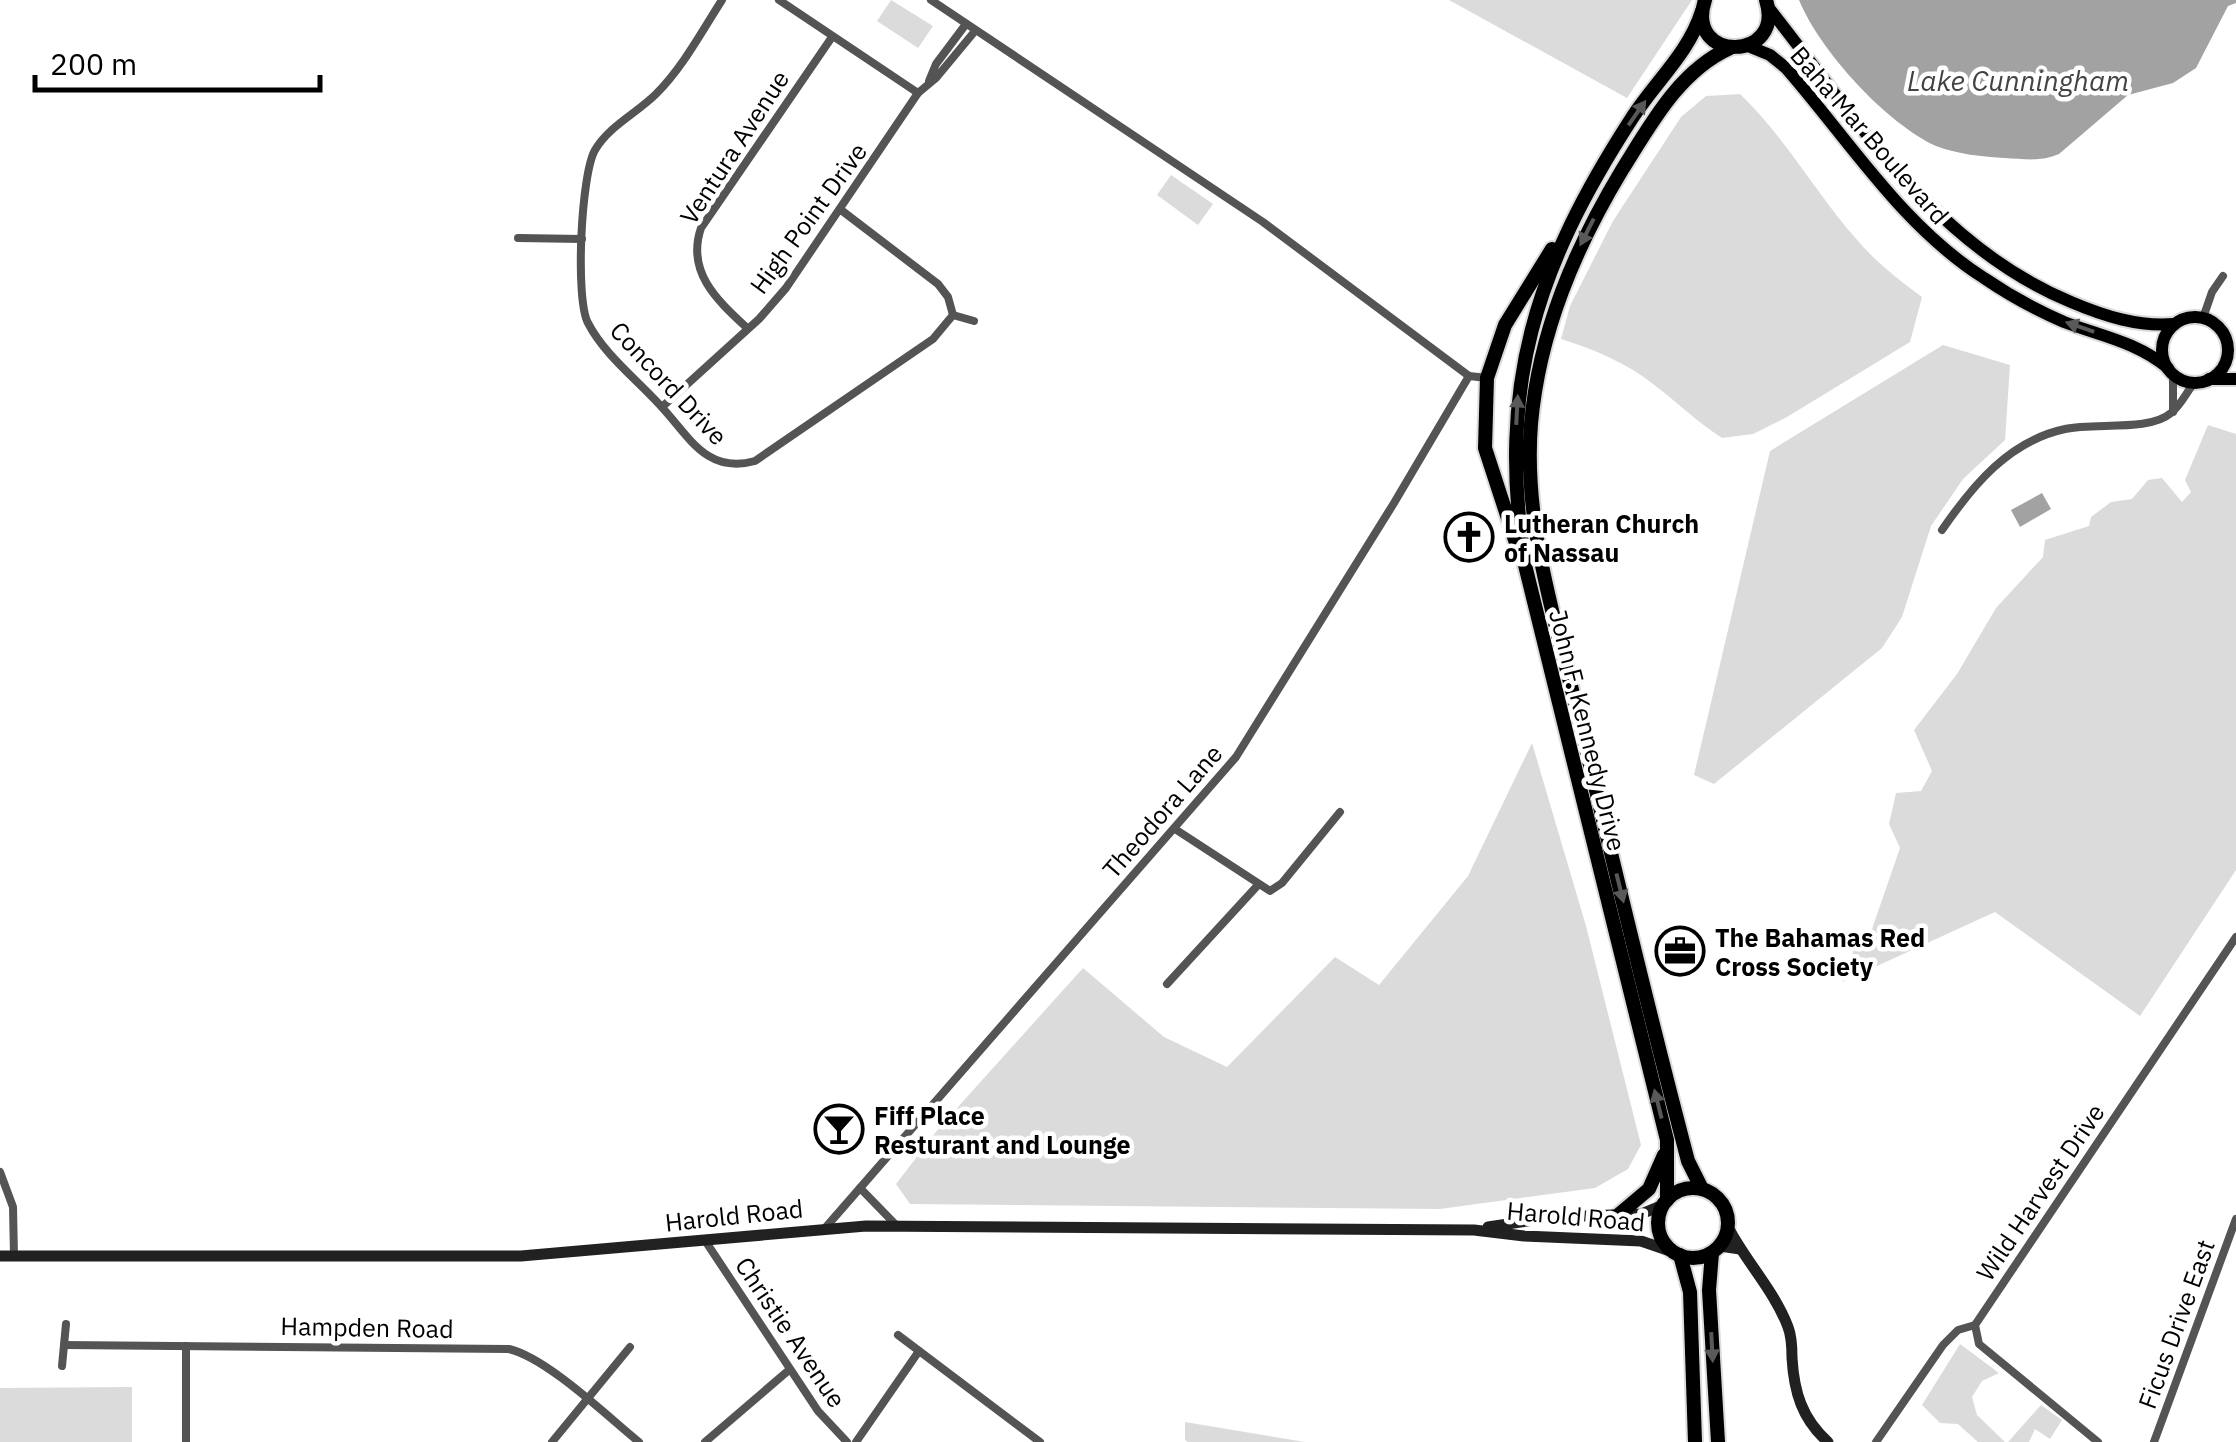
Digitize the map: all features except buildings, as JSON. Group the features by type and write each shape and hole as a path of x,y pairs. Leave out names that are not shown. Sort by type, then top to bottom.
{"highway":[{"path":"1748,46 1765,30 1767,3"},
{"name":"John F. Kennedy Drive","path":"1703,5 1708,35 1730,48"},
{"name":"John F. Kennedy Drive","path":"1694,1442 1689,1289 1677,1254 1659,1232 1665,1203 1667,1140 1526,565 1516,462 1519,384 1537,304 1574,217 1632,117 1690,40 1703,5"},
{"name":"John F. Kennedy Drive","path":"1728,1227 1721,1202 1702,1189 1688,1161 1541,557 1529,461 1543,353 1582,240 1637,146 1674,93 1702,62 1730,48 1748,46"},
{"path":"1526,565 1485,448 1487,378 1505,324 1574,217"},
{"path":"1617,1216 1649,1190 1663,1160 1667,1140"},
{"path":"1665,1203 1683,1189 1702,1189"},
{"path":"1718,1442 1709,1290 1716,1249 1728,1227"},
{"path":"1677,1254 1698,1258 1716,1249"}],"main road":[{"name":"Baha Mar Boulevard","path":"1767,3 1908,184 1981,251 2022,278 2081,306 2141,324 2174,324"},
{"name":"Baha Mar Boulevard","path":"1748,46 1770,55 1786,68 1897,202 1957,260 2033,308 2138,347 2170,371"},
{"path":"2236,341 2203,318 2190,317 2174,324 2162,345 2170,371 2194,382 2236,378"},
{"path":"2209,379 2221,370 2227,357 2227,343 2221,330"},
{"name":"Harold Road","path":"1474,1230 1554,1217 1647,1213 1665,1203"},
{"name":"Harold Road","path":"0,1256 521,1256 706,1242 826,1227 898,1226 1474,1230 1641,1241 1677,1254"},
{"path":"1728,1227 1774,1296 1790,1332 1798,1398 1807,1420 1828,1442"},
{"path":"1716,1249 1740,1249"}],"street":[{"name":"Concord Drive","path":"722,0 670,79 609,132 593,152 585,175 582,307 601,343 698,448 718,463 750,463 933,339 953,315"},
{"path":"779,0 918,93"},
{"path":"931,0 1264,222 1469,376 1487,378"},
{"name":"High Point Drive","path":"662,407 786,288 966,24"},
{"name":"High Point Drive","path":"928,81 936,78 976,30"},
{"name":"Ventura Avenue","path":"748,328 722,305 704,281 694,247 700,228 832,37"},
{"path":"842,210 938,284 948,297 953,315 974,321"},
{"path":"518,238 582,238"},
{"path":"2203,318 2212,292 2223,276"},
{"path":"2170,371 2173,412"},
{"name":"Theodora Lane","path":"826,1227 1205,795 1255,729 1469,376"},
{"path":"1942,530 1984,474 2037,438 2093,425 2147,424 2173,412 2194,382"},
{"path":"1175,829 1258,886 1270,890 1282,884 1340,812"},
{"path":"1167,984 1258,886"},
{"name":"Wild Harvest Drive","path":"1876,1442 1943,1345 1958,1330 1974,1325 2236,937"},
{"path":"0,1172 13,1207 14,1256"},
{"path":"860,1188 898,1226"},
{"name":"Ficus Drive East","path":"2154,1442 2236,1220"},
{"name":"Christie Avenue","path":"706,1242 818,1412 847,1442"},
{"path":"62,1366 66,1324"},
{"path":"1974,1325 1979,1344 2098,1442"},
{"path":"898,1336 1040,1442"},
{"name":"Hampden Road","path":"64,1345 509,1349 533,1359 639,1442"},
{"path":"186,1346 186,1442"},
{"path":"552,1442 630,1347"},
{"path":"856,1442 919,1351"},
{"path":"705,1442 789,1370"}],"shaded area":[{"path":"891,0 933,26 918,48 877,21"},
{"path":"1449,0 1692,0 1627,98"},
{"path":"1740,94 1772,129 1858,241 1922,297 1910,342 1787,417 1753,434 1722,438 1632,370 1561,339 1570,306 1613,221 1681,117 1706,96"},
{"path":"1171,175 1213,204 1198,225 1157,195"},
{"path":"1943,345 2010,365 2005,440 1963,479 1931,526 1902,617 1882,648 1714,784 1694,775 1770,451"},
{"path":"2208,425 2236,434 2236,870 2140,1016 1995,912 1842,982 1857,941 1872,929 1900,848 1889,824 1896,793 1921,791 1932,771 1914,730 1957,674 1996,608 2043,557 2045,540 2089,526 2091,517 2111,502 2132,499 2148,480 2162,478 2182,502 2191,492 2185,480"},
{"path":"1532,743 1586,926 1641,1145 1628,1169 1595,1188 1440,1209 910,1204 896,1184 939,1128 1083,968 1164,1037 1227,1067 1335,957 1379,985 1468,876"},
{"path":"1960,1344 1999,1373 1982,1381 1972,1397 1977,1415 2005,1442 1978,1442 1958,1424 1940,1423 1922,1405"},
{"path":"132,1387 132,1442 0,1442 0,1388"},
{"path":"2041,1405 2062,1420 2050,1439 2035,1429 2029,1442 2008,1442"},
{"path":"1185,1422 1305,1442 1188,1442"}],"water":[{"name":"Lake Cunningham","path":"1799,0 2236,3 2228,6 2196,68 2173,83 2128,95 2059,154 2032,159 1961,153 1936,146 1896,121 1838,63"},
{"path":"2042,493 2051,509 2020,527 2011,510"}],"place":[{"name":"Lutheran Church of Nassau","path":"1469,537"},
{"name":"The Bahamas Red Cross Society","path":"1680,951"},
{"name":"Fiff Place Resturant and Lounge","path":"839,1129"}]}
